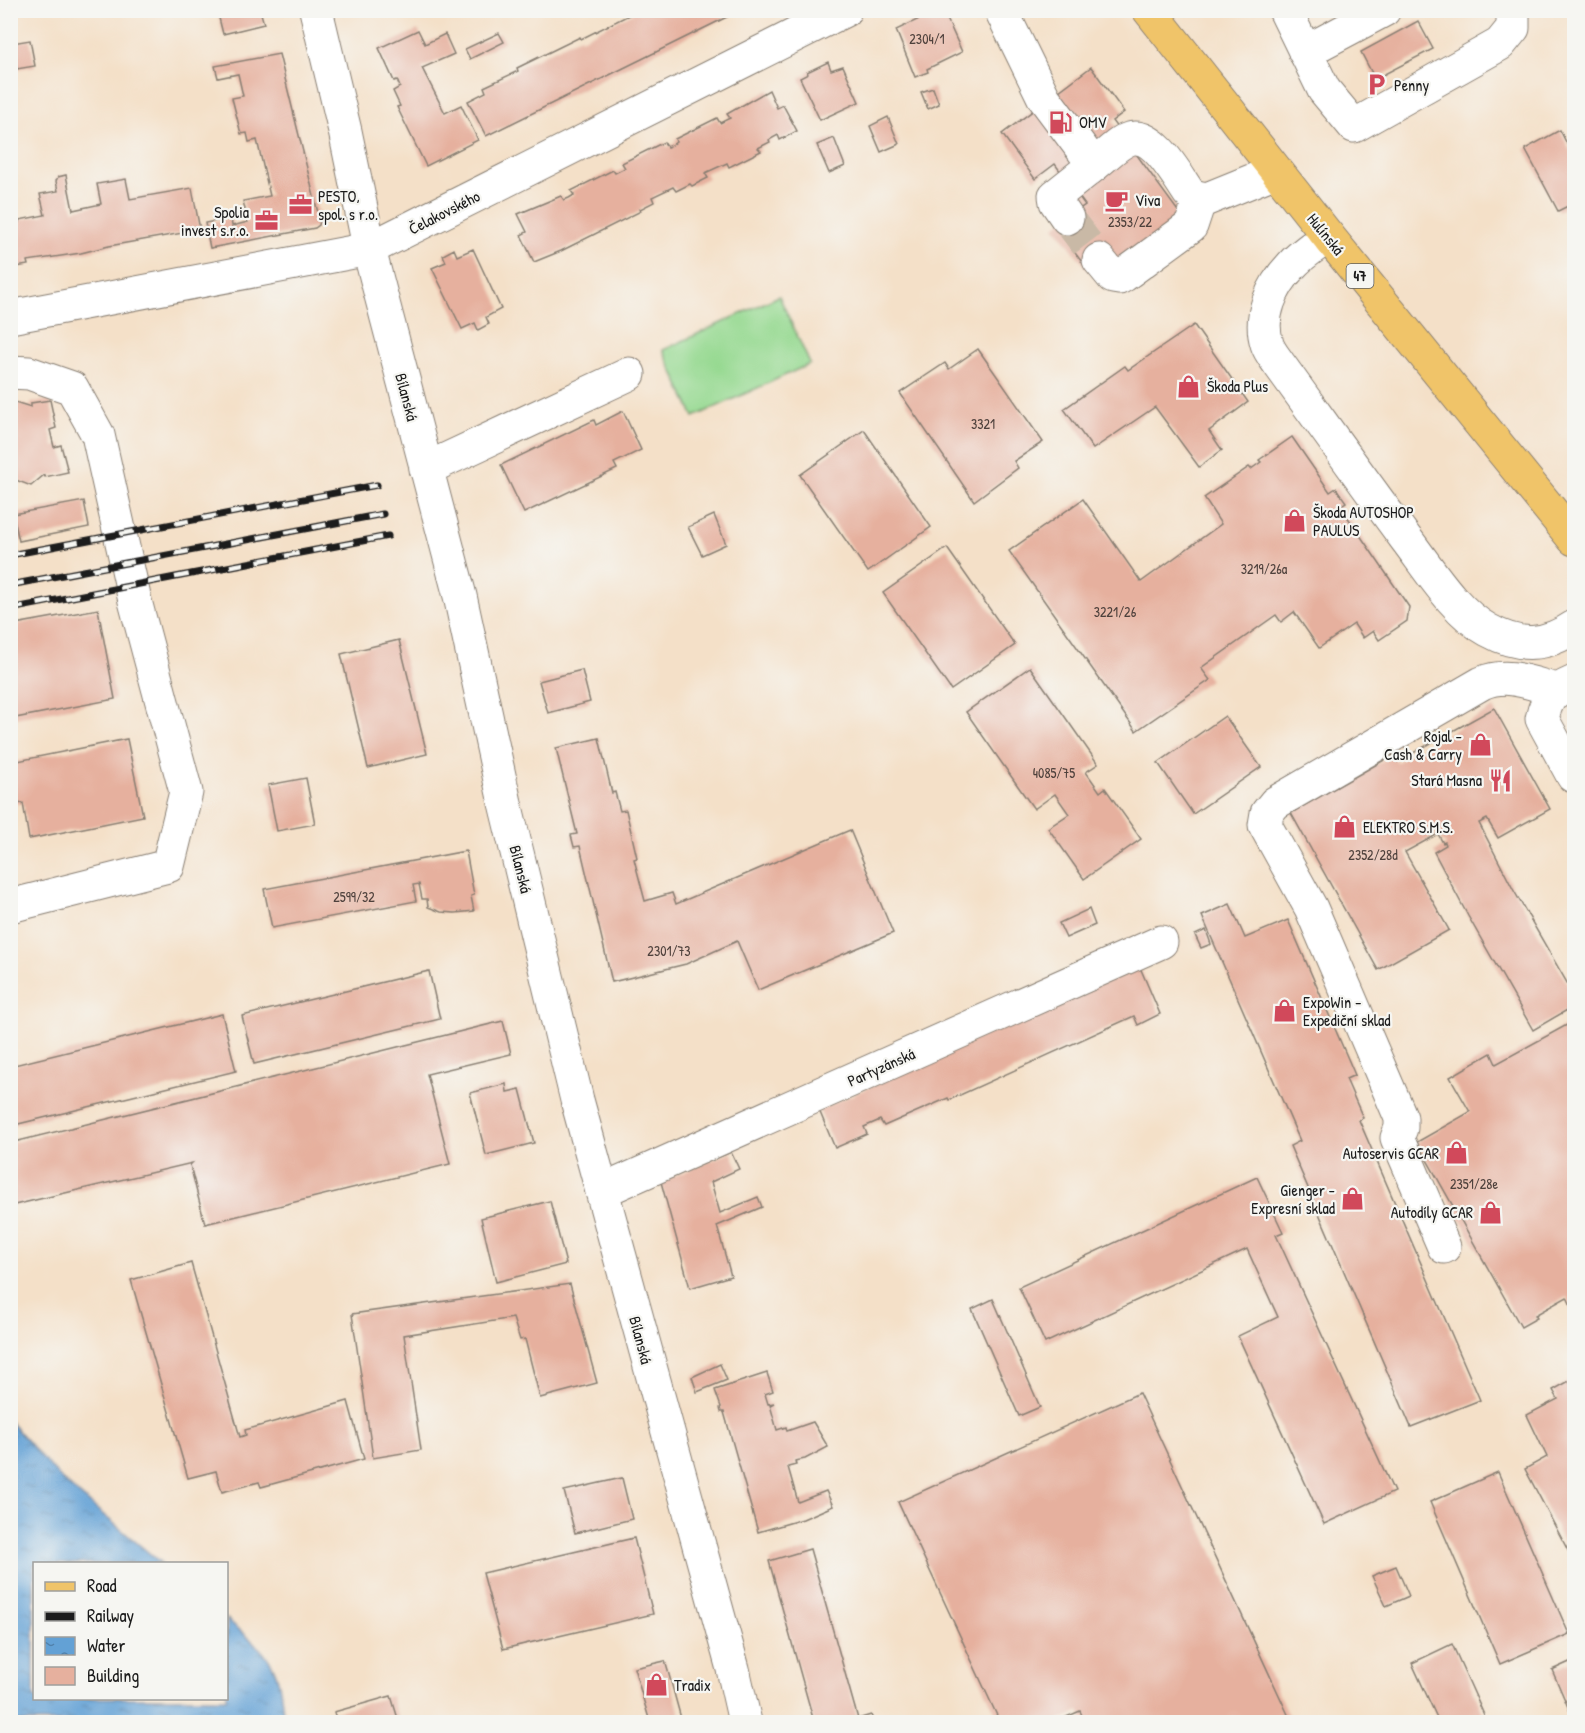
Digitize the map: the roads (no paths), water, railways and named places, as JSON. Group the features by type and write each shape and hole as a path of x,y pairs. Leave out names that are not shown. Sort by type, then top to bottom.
{"main road":[{"name":"Hulínská","path":"1149,10 1328,236 1575,539"}],"street":[{"name":"Bílanská","path":"316,10 345,131 369,249 460,596 510,826 577,1100 733,1669 745,1722"},
{"name":"Čelakovského","path":"10,317 369,249 845,10"},
{"path":"1001,10 1044,98 1094,165"},
{"path":"1286,10 1324,90 1354,126 1500,44 1513,28 1513,10"},
{"path":"1305,52 1384,10"},
{"path":"1067,218 1054,196 1127,140 1137,138 1148,141 1158,149 1189,193 1196,197 1207,199 1276,171"},
{"path":"1099,260 1113,277 1119,278 1124,275 1191,226 1197,208 1196,197"},
{"path":"1328,236 1291,265 1277,285 1267,305 1264,331 1267,346 1433,575 1474,620 1498,635 1530,643 1546,642 1560,637 1575,627"},
{"path":"10,372 29,373 72,388 98,435 135,602 186,792 168,866 10,906"},
{"path":"426,469 628,374"},
{"path":"1444,1247 1397,1138 1401,1128 1401,1118 1311,908 1265,825 1267,813 1275,803 1482,683 1494,678 1510,678 1569,687"},
{"path":"1569,687 1546,702 1542,719 1573,776"},
{"name":"Partyzánská","path":"602,1191 1161,942"}],"water":[{"path":"10,1422 63,1481 160,1562 33,1562 33,1700 228,1700 228,1620 267,1656 271,1663 279,1684 284,1722 11,1722"}],"tunnel":[{"path":"1067,218 1099,260"}],"railway":[{"path":"10,555 377,485"},
{"path":"10,585 383,514"},
{"path":"10,609 388,536"}],"place":[{"name":"Penny","path":"1376,85"},
{"name":"OMV","path":"1061,122"},
{"name":"Viva","path":"1117,200"},
{"name":"PESTO, spol. s r.o.","path":"300,205"},
{"name":"Spolia invest s.r.o.","path":"267,221"},
{"name":"Škoda Plus","path":"1189,386"},
{"name":"Škoda AUTOSHOP PAULUS","path":"1295,521"},
{"name":"Rojal - Cash & Carry","path":"1480,745"},
{"name":"Stará Masna","path":"1500,780"},
{"name":"ELEKTRO S.M.S.","path":"1345,827"},
{"name":"ExpoWin - Expediční sklad","path":"1285,1011"},
{"name":"Autoservis GCAR","path":"1457,1153"},
{"name":"Gienger - Expresní sklad","path":"1353,1199"},
{"name":"Autodíly GCAR","path":"1491,1212"},
{"name":"Tradix","path":"656,1685"}]}
